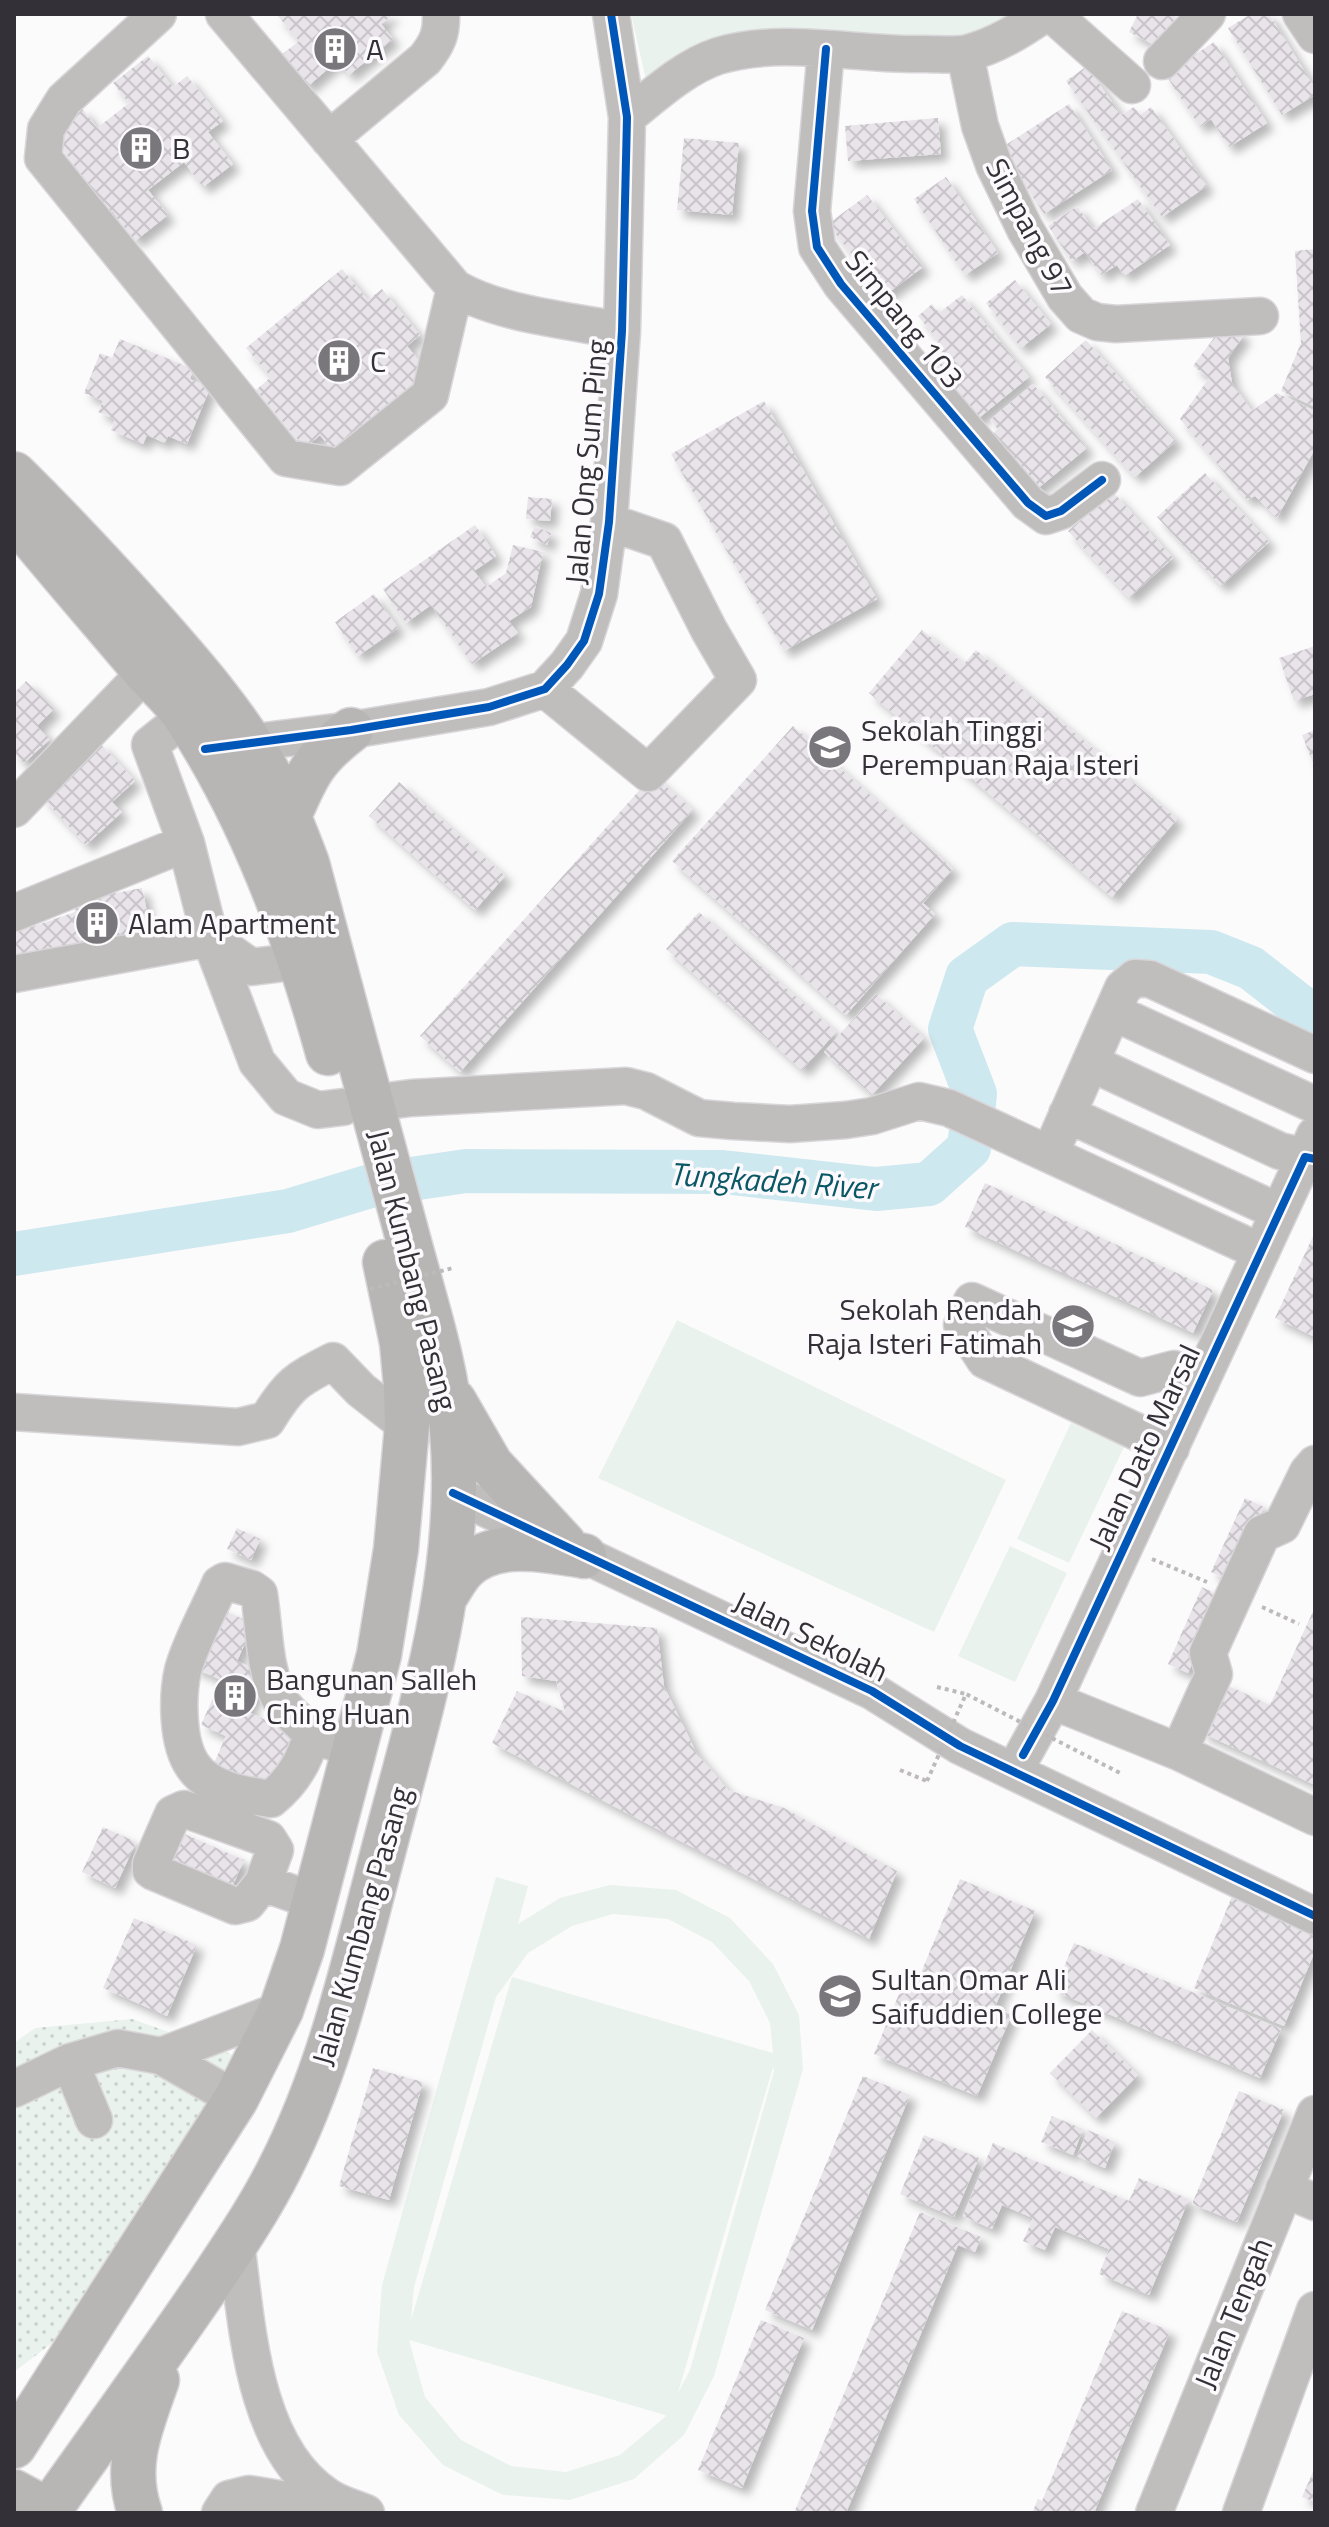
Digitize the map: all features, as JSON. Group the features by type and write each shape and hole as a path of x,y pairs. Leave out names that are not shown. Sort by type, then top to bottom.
{"main road":[{"name":"Jalan Kumbang Pasang","path":"14,474 51,509 216,696 270,776 289,816 307,863 360,1116 392,1237 420,1400 379,1655 302,1949 281,2010 236,2099 14,2446"},
{"name":"Jalan Kumbang Pasang","path":"14,516 195,732 255,844 360,1116"},
{"path":"289,816 308,772 326,750 351,730"},
{"path":"379,1655 402,1606 422,1531 432,1513 453,1493 431,1457 420,1400"},
{"path":"420,1400 577,1550"},
{"name":"Jalan Kumbang Pasang","path":"41,2507 171,2340 236,2243 278,2172 307,2112 327,2054 435,1654 446,1595 453,1493"},
{"path":"446,1595 465,1567 488,1555 512,1549 577,1550"},
{"path":"140,2513 134,2495 132,2459 171,2340"},
{"path":"14,2395 66,2366"}],"street":[{"path":"158,14 64,100 46,129 43,158 286,458 340,467 430,395 455,288"},
{"path":"224,14 455,288 474,299 496,306 622,331"},
{"path":"329,139 425,59 436,45 442,29 441,14"},
{"name":"Jalan Ong Sum Ping","path":"545,689 584,641 593,618 609,522 622,331 627,117 611,14"},
{"path":"627,117 671,81 717,56 768,47 892,55 965,54 1007,39 1044,14"},
{"path":"1052,14 1132,85"},
{"path":"1162,61 1207,14"},
{"path":"1301,14 1315,35"},
{"name":"Simpang 103","path":"826,49 812,211 817,247 841,284 1028,503 1046,516 1061,511 1102,480"},
{"name":"Simpang 97","path":"965,54 980,126 994,165 1025,229 1065,297 1081,315 1097,322 1116,324 1260,316"},
{"path":"609,522 664,541 738,680 648,773 545,689 489,707 351,730 248,743 195,732 150,745 186,843 210,938 257,1062 286,1097 318,1110 360,1116 411,1098 626,1086 646,1091 699,1118 790,1124 872,1116 919,1101 949,1108 1004,1132 1261,1252"},
{"path":"14,809 146,672"},
{"path":"14,913 186,843"},
{"path":"14,974 210,938 251,967 300,961"},
{"path":"1050,1154 1123,988 1135,978 1150,979 1315,1055"},
{"path":"1113,1012 1315,1105"},
{"path":"1091,1063 1280,1151 1312,1150"},
{"path":"1067,1114 1279,1212"},
{"name":"Jalan Dato Marsal","path":"1023,1755 1053,1701 1279,1212 1312,1150"},
{"path":"1171,1448 985,1360 962,1325 972,1301 1140,1378 1174,1369 1201,1382"},
{"path":"14,1412 238,1427 267,1420 285,1390 303,1376 333,1361 361,1390 420,1400"},
{"path":"1119,1423 1140,1378"},
{"path":"1179,1752 1214,1674 1208,1653 1262,1534 1282,1525 1315,1464"},
{"name":"Jalan Sekolah","path":"453,1493 872,1691 960,1746 1315,1916"},
{"path":"311,1735 308,1750 298,1770 271,1799 231,1791 211,1782 192,1766 180,1729 179,1694 184,1668 220,1584 225,1581 259,1594 273,1685 284,1706 311,1735 354,1749"},
{"name":"Jalan Sekolah","path":"872,1691 969,1724 1023,1755 1315,1891"},
{"path":"1053,1701 1179,1752 1315,1817"},
{"path":"263,1883 314,1901"},
{"path":"161,2056 281,2010"},
{"path":"14,2089 70,2062 118,2048 161,2056 236,2099"},
{"path":"70,2062 94,2120"},
{"name":"Jalan Tengah","path":"1154,2513 1300,2196 1315,2114"},
{"path":"236,2243 250,2349 267,2417 305,2478 328,2497 365,2513"},
{"path":"1241,2513 1315,2310"},
{"path":"220,2513 229,2499 249,2494 365,2513"}],"path":[{"path":"370,1289 453,1268"},
{"path":"937,1687 966,1694 1122,1774"},
{"path":"900,1770 927,1781 966,1694"}],"shaded area":[{"path":"631,14 1034,14 965,54 826,49 646,80"},
{"path":"677,1320 1006,1480 934,1632 598,1478"},
{"path":"1071,1423 1124,1447 1069,1563 1017,1539"},
{"path":"1010,1546 1067,1573 1015,1682 958,1656"},
{"path":"496,1877 528,1886 518,1924 560,1898 610,1885 676,1890 730,1918 773,1964 799,2015 803,2069 714,2376 684,2435 634,2479 570,2500 503,2495 443,2465 399,2415 377,2352 382,2285","holes":["613,1914 668,1919 712,1942 749,1981 770,2023 773,2053 512,1977 411,2320 414,2287 496,1997 528,1953 572,1926","773,2067 690,2370 678,2393","409,2340 666,2416 620,2455 566,2472 511,2466 461,2440 425,2397"]},
{"path":"132,2019 242,2058 86,2317 14,2372 14,2043 35,2028"}],"building":[{"name":"A","path":"276,14 394,14 381,24 393,39 349,75 337,61 307,87 280,56 299,41"},
{"path":"1138,14 1177,14 1160,48 1129,32"},
{"path":"1251,14 1269,14 1315,88 1315,95 1282,115 1228,28"},
{"path":"1214,42 1267,123 1229,147 1211,119 1200,127 1165,74"},
{"name":"B","path":"148,56 173,87 187,76 223,121 208,132 233,164 203,187 184,162 148,190 168,215 135,241 112,211 97,223 59,175 74,164 50,133 82,108 97,128 129,103 113,83"},
{"path":"1087,66 1121,115 1134,107 1140,115 1151,107 1207,186 1162,217 1066,81"},
{"path":"1069,104 1112,170 1044,214 1001,148"},
{"path":"938,118 941,154 848,161 845,126"},
{"path":"684,138 739,143 732,215 677,210"},
{"path":"946,177 998,253 965,275 914,199"},
{"path":"867,195 923,267 884,296 828,224"},
{"path":"1138,199 1170,245 1124,276 1117,265 1101,275 1085,252 1072,261 1048,226 1077,206 1093,229"},
{"path":"1315,249 1315,407 1281,391 1301,343 1295,251"},
{"name":"C","path":"342,269 368,300 382,289 420,335 407,346 431,375 335,454 320,435 305,448 256,390 271,377 246,348"},
{"path":"1015,280 1051,324 1021,348 986,303"},
{"path":"962,295 1029,377 974,422 947,389 954,383 928,351 939,341 918,316 932,304 939,313"},
{"path":"1225,323 1244,335 1228,358 1232,383 1252,411 1277,393 1315,411 1315,449 1277,518 1255,496 1247,500 1180,419 1209,378 1193,366"},
{"path":"120,339 193,369 190,379 210,388 187,444 168,436 165,443 147,435 143,444 111,430 115,419 98,412 103,401 84,393 100,353 112,358"},
{"path":"1086,340 1176,441 1135,477 1045,377"},
{"path":"1033,384 1087,448 1031,494 985,440 998,429 990,420"},
{"path":"764,401 877,599 784,651 671,454"},
{"path":"1205,473 1269,542 1221,586 1157,517"},
{"path":"1113,492 1173,558 1129,598 1068,531"},
{"path":"528,497 552,499 550,521 526,519"},
{"path":"475,525 496,556 474,571 486,587 506,573 513,545 543,552 531,607 509,621 518,633 472,664 431,605 406,623 383,589"},
{"path":"535,526 551,533 547,545 530,537"},
{"path":"374,594 398,628 358,656 335,622"},
{"path":"922,630 964,664 976,650 1177,819 1112,897 869,693"},
{"path":"1315,646 1315,694 1294,701 1279,658"},
{"path":"26,681 54,709 37,726 50,739 24,763 14,753 14,693"},
{"path":"793,726 953,869 923,903 935,914 846,1015 672,861"},
{"path":"1315,730 1315,768 1302,735"},
{"path":"100,743 135,781 112,802 122,812 86,845 41,796"},
{"path":"653,775 693,810 460,1072 420,1036"},
{"path":"399,782 505,876 475,910 369,816"},
{"name":"Alam Apartment","path":"142,888 152,935 14,962 14,933 75,912 73,901"},
{"path":"699,912 836,1032 802,1070 666,949"},
{"path":"876,994 924,1038 872,1095 824,1052"},
{"path":"985,1183 1213,1290 1193,1333 965,1227"},
{"path":"1315,1232 1315,1337 1275,1318"},
{"path":"1245,1498 1264,1507 1230,1581 1211,1572"},
{"path":"237,1528 260,1539 251,1560 227,1549"},
{"path":"1202,1587 1222,1597 1188,1673 1168,1664"},
{"path":"1315,1607 1315,1785 1200,1732 1222,1683 1270,1705"},
{"name":"Bangunan Salleh Ching Huan","path":"219,1608 254,1624 237,1661 265,1674 248,1712 299,1735 272,1797 211,1770 226,1736 201,1725 221,1680 192,1667"},
{"path":"521,1617 657,1628 664,1686 696,1752 728,1790 784,1808 897,1871 869,1939 492,1743 517,1691 565,1712 556,1681 522,1676"},
{"path":"103,1827 136,1842 115,1888 82,1872"},
{"path":"173,1829 244,1860 226,1901 155,1870"},
{"path":"960,1879 1035,1911 995,2007 1012,2014 977,2096 874,2054 909,1970 920,1975"},
{"path":"1233,1894 1315,1928 1315,1951 1284,2026 1194,1988"},
{"path":"134,1918 197,1945 167,2016 103,1988"},
{"path":"1074,1943 1281,2029 1260,2078 1054,1991"},
{"path":"1092,2030 1138,2075 1096,2118 1050,2073"},
{"path":"373,2068 423,2082 389,2200 339,2186"},
{"path":"863,2076 910,2095 812,2330 765,2310"},
{"path":"1239,2091 1284,2110 1237,2222 1192,2204"},
{"path":"1052,2116 1083,2129 1073,2155 1041,2142"},
{"path":"1088,2130 1115,2142 1105,2168 1077,2156"},
{"path":"924,2135 979,2158 954,2217 900,2194"},
{"path":"993,2143 1129,2201 1139,2178 1189,2199 1149,2295 1099,2274 1109,2249 1055,2227 1045,2250 1023,2241 1033,2218 1002,2205 992,2229 963,2216"},
{"path":"920,2212 981,2237 975,2252 958,2245 846,2513 794,2513"},
{"path":"1122,2311 1170,2331 1094,2513 1032,2513 1038,2499 1042,2501"},
{"path":"761,2320 804,2338 742,2488 698,2470"},
{"path":"1315,2467 1315,2502 1302,2497"}],"waterway":[{"name":"Tungkadeh River","path":"14,1254 288,1211 377,1184 466,1171 723,1172 876,1189 929,1184 969,1148 975,1094 950,1029 967,977 1013,944 1211,952 1251,968 1315,1018"}],"cycle path":[{"path":"205,749 351,730 489,707 545,689 584,641 599,594 609,522 622,331 627,117 611,14"},
{"path":"826,49 812,211 817,247 841,284 1028,503 1046,516 1061,511 1102,480"},
{"path":"1023,1755 1053,1701 1305,1157 1315,1159"},
{"path":"453,1493 872,1691 960,1746 1315,1916"}],"place":[{"name":"A","path":"335,49"},
{"name":"B","path":"141,148"},
{"name":"C","path":"339,361"},
{"name":"Sekolah Tinggi Perempuan Raja Isteri","path":"830,747"},
{"name":"Alam Apartment","path":"97,923"},
{"name":"Sekolah Rendah Raja Isteri Fatimah","path":"1073,1326"},
{"name":"Bangunan Salleh Ching Huan","path":"235,1696"},
{"name":"Sultan Omar Ali Saifuddien College","path":"840,1996"}]}
